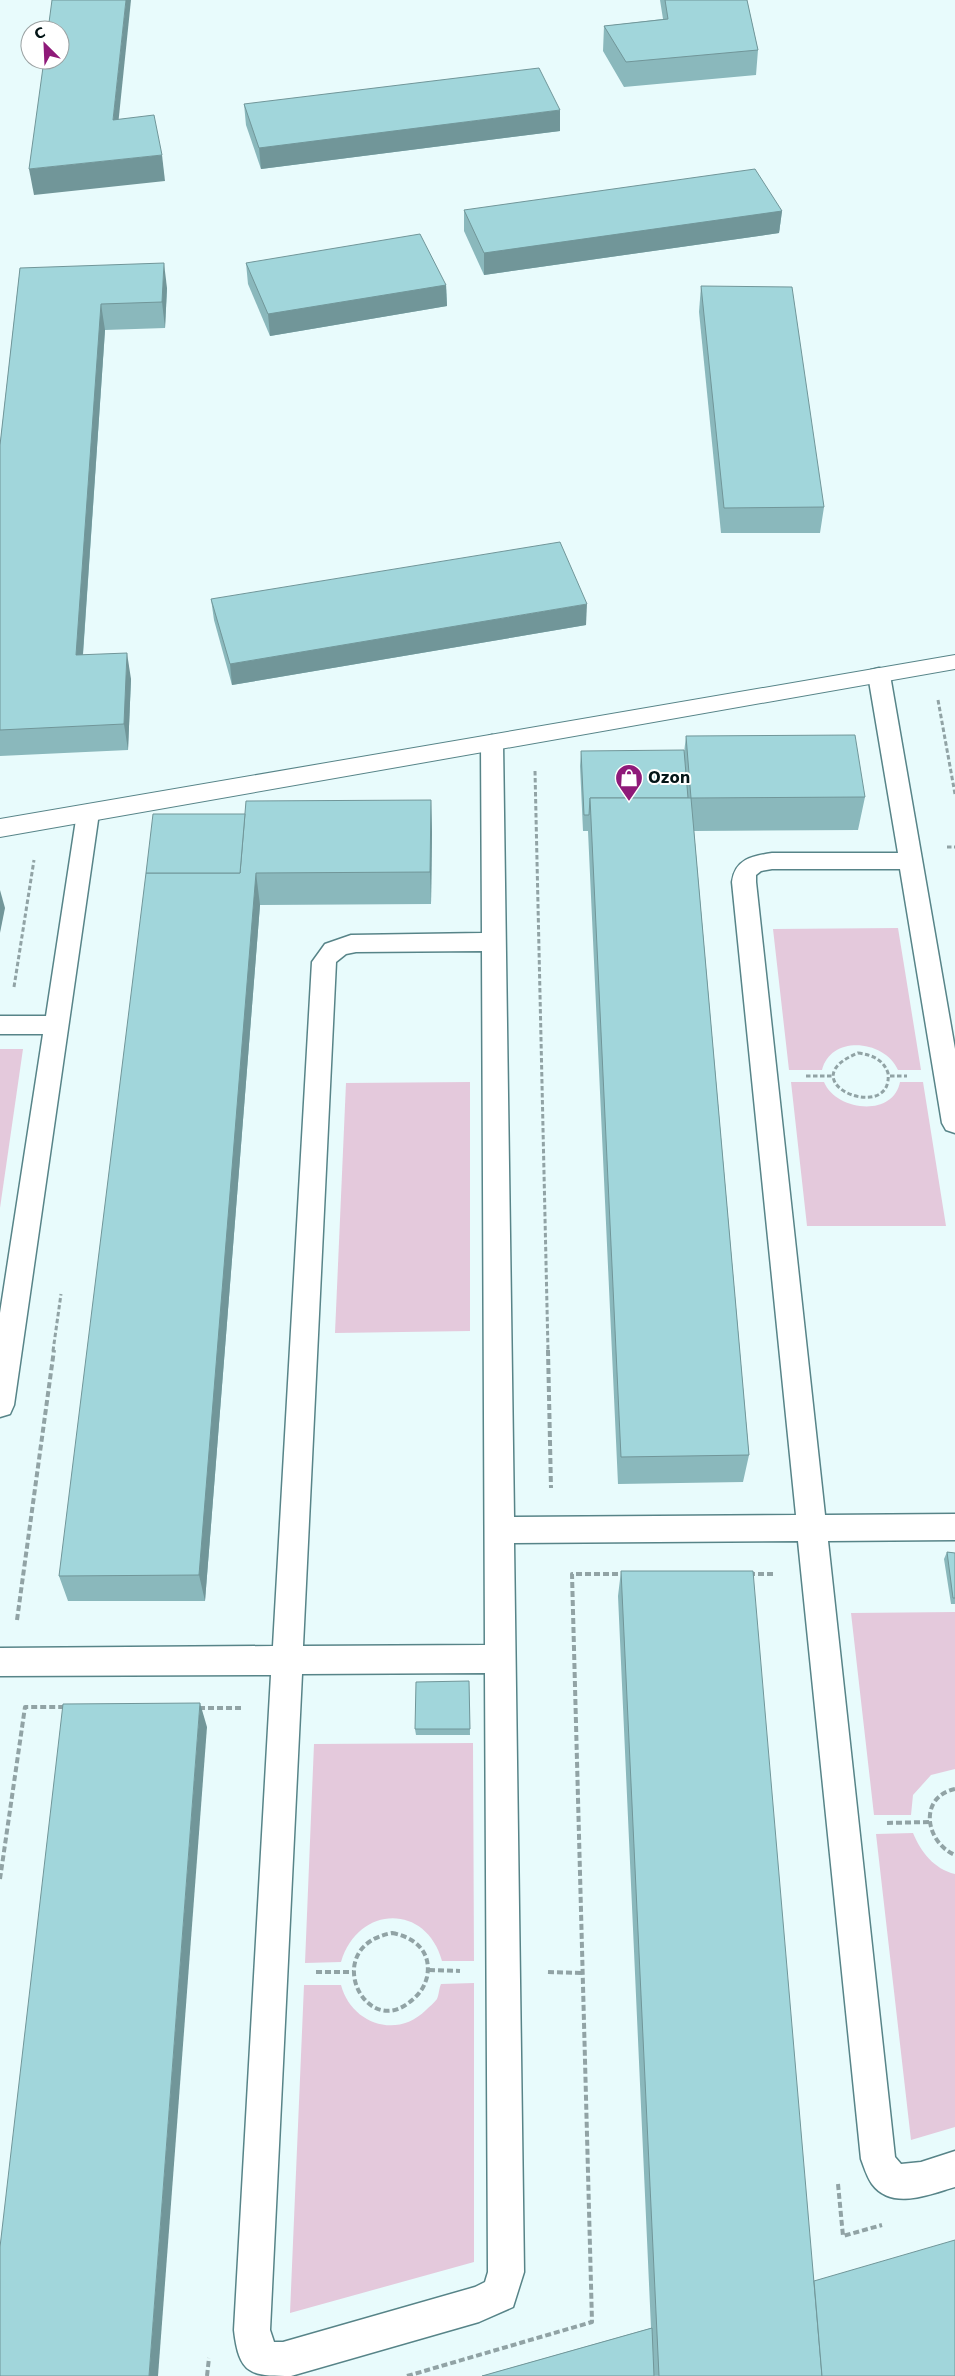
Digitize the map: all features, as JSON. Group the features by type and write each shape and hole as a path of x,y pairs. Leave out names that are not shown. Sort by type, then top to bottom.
{"street":[{"path":"0,828 955,662"}],"lane":[{"path":"879,675 955,1123"},
{"path":"492,743 500,1530 506,2272 500,2294 479,2304 283,2360 266,2360 254,2348 252,2330 324,962 328,952 339,945 356,943 494,942"},
{"path":"0,1405 88,813"},
{"path":"910,861 772,861 754,864 745,872 878,2159 882,2171 894,2181 909,2182 955,2169"},
{"path":"0,1026 56,1025"},
{"path":"500,1530 955,1527"},
{"path":"0,1662 501,1659"}],"path":[{"path":"937,696 955,794"},
{"path":"535,765 551,1491"},
{"path":"14,989 34,858"},
{"path":"858,1053 872,1056 884,1064 890,1076 888,1087 878,1095 864,1098 849,1095 838,1087 832,1076 835,1064 844,1057 858,1053"},
{"path":"26,1621 16,1621 62,1289"},
{"path":"407,2376 592,2322 572,1574 631,1574"},
{"path":"740,1574 779,1574"},
{"path":"0,1879 25,1707 73,1707"},
{"path":"190,1708 248,1708"},
{"path":"955,1789 943,1792 932,1805 929,1822 936,1841 955,1855"},
{"path":"392,1933 410,1938 424,1952 429,1970 424,1990 409,2005 390,2010 371,2005 357,1991 353,1972 359,1952 373,1938 392,1933"},
{"path":"837,2177 843,2236 890,2223"},
{"path":"207,2376 209,2356"}],"shaded area":[{"path":"898,928 921,1070 898,1070 882,1052 871,1047 859,1045 847,1046 836,1051 827,1058 822,1070 789,1070 773,929"},
{"path":"0,1049 23,1049 0,1208"},
{"path":"470,1082 470,1331 335,1333 346,1083"},
{"path":"791,1082 824,1082 830,1092 840,1099 851,1104 864,1106 876,1105 887,1101 895,1094 900,1082 923,1082 946,1226 807,1226"},
{"path":"955,1612 955,1769 931,1775 913,1795 911,1815 874,1815 851,1613"},
{"path":"473,1743 474,1961 442,1961 434,1942 422,1929 407,1921 392,1918 376,1921 362,1930 350,1943 341,1962 305,1963 314,1744"},
{"path":"913,1833 929,1859 947,1872 955,1874 955,2127 911,2140 876,1834"},
{"path":"474,1983 474,2262 290,2313 304,1985 341,1985 346,1998 364,2018 376,2023 389,2025 401,2024 414,2019 426,2010 437,1999 441,1984"}],"building":[{"path":"52,0 126,0 113,120 154,115 162,155 29,169 43,70 70,70 70,20 49,20"},
{"path":"665,0 747,0 758,50 626,62 604,26 668,19"},
{"path":"539,68 560,110 259,148 244,104"},
{"path":"755,169 782,211 484,253 464,210"},
{"path":"420,234 446,285 268,314 246,263"},
{"path":"164,263 162,302 101,304 76,655 127,653 124,724 0,730 0,445 20,268"},
{"path":"701,286 792,287 824,507 724,508"},
{"path":"560,542 587,604 230,664 211,599"},
{"path":"855,735 865,797 691,798 686,736"},
{"path":"684,750 688,798 590,798 589,815 584,815 581,751"},
{"path":"590,798 691,798 749,1455 621,1457"},
{"path":"431,800 430,872 256,873 199,1575 59,1576 146,873 240,873 246,801"},
{"path":"153,814 245,814 240,873 146,873"},
{"path":"947,1552 955,1553 955,1598 953,1598"},
{"path":"621,1571 753,1571 822,2376 659,2376"},
{"path":"469,1681 470,1729 415,1729 416,1682"},
{"path":"200,1703 149,2376 0,2376 0,2247 63,1704"},
{"path":"955,2240 955,2376 822,2376 814,2281"},
{"path":"652,2328 654,2376 482,2376"}],"place":[{"name":"Ozon","path":"629,802"}]}
